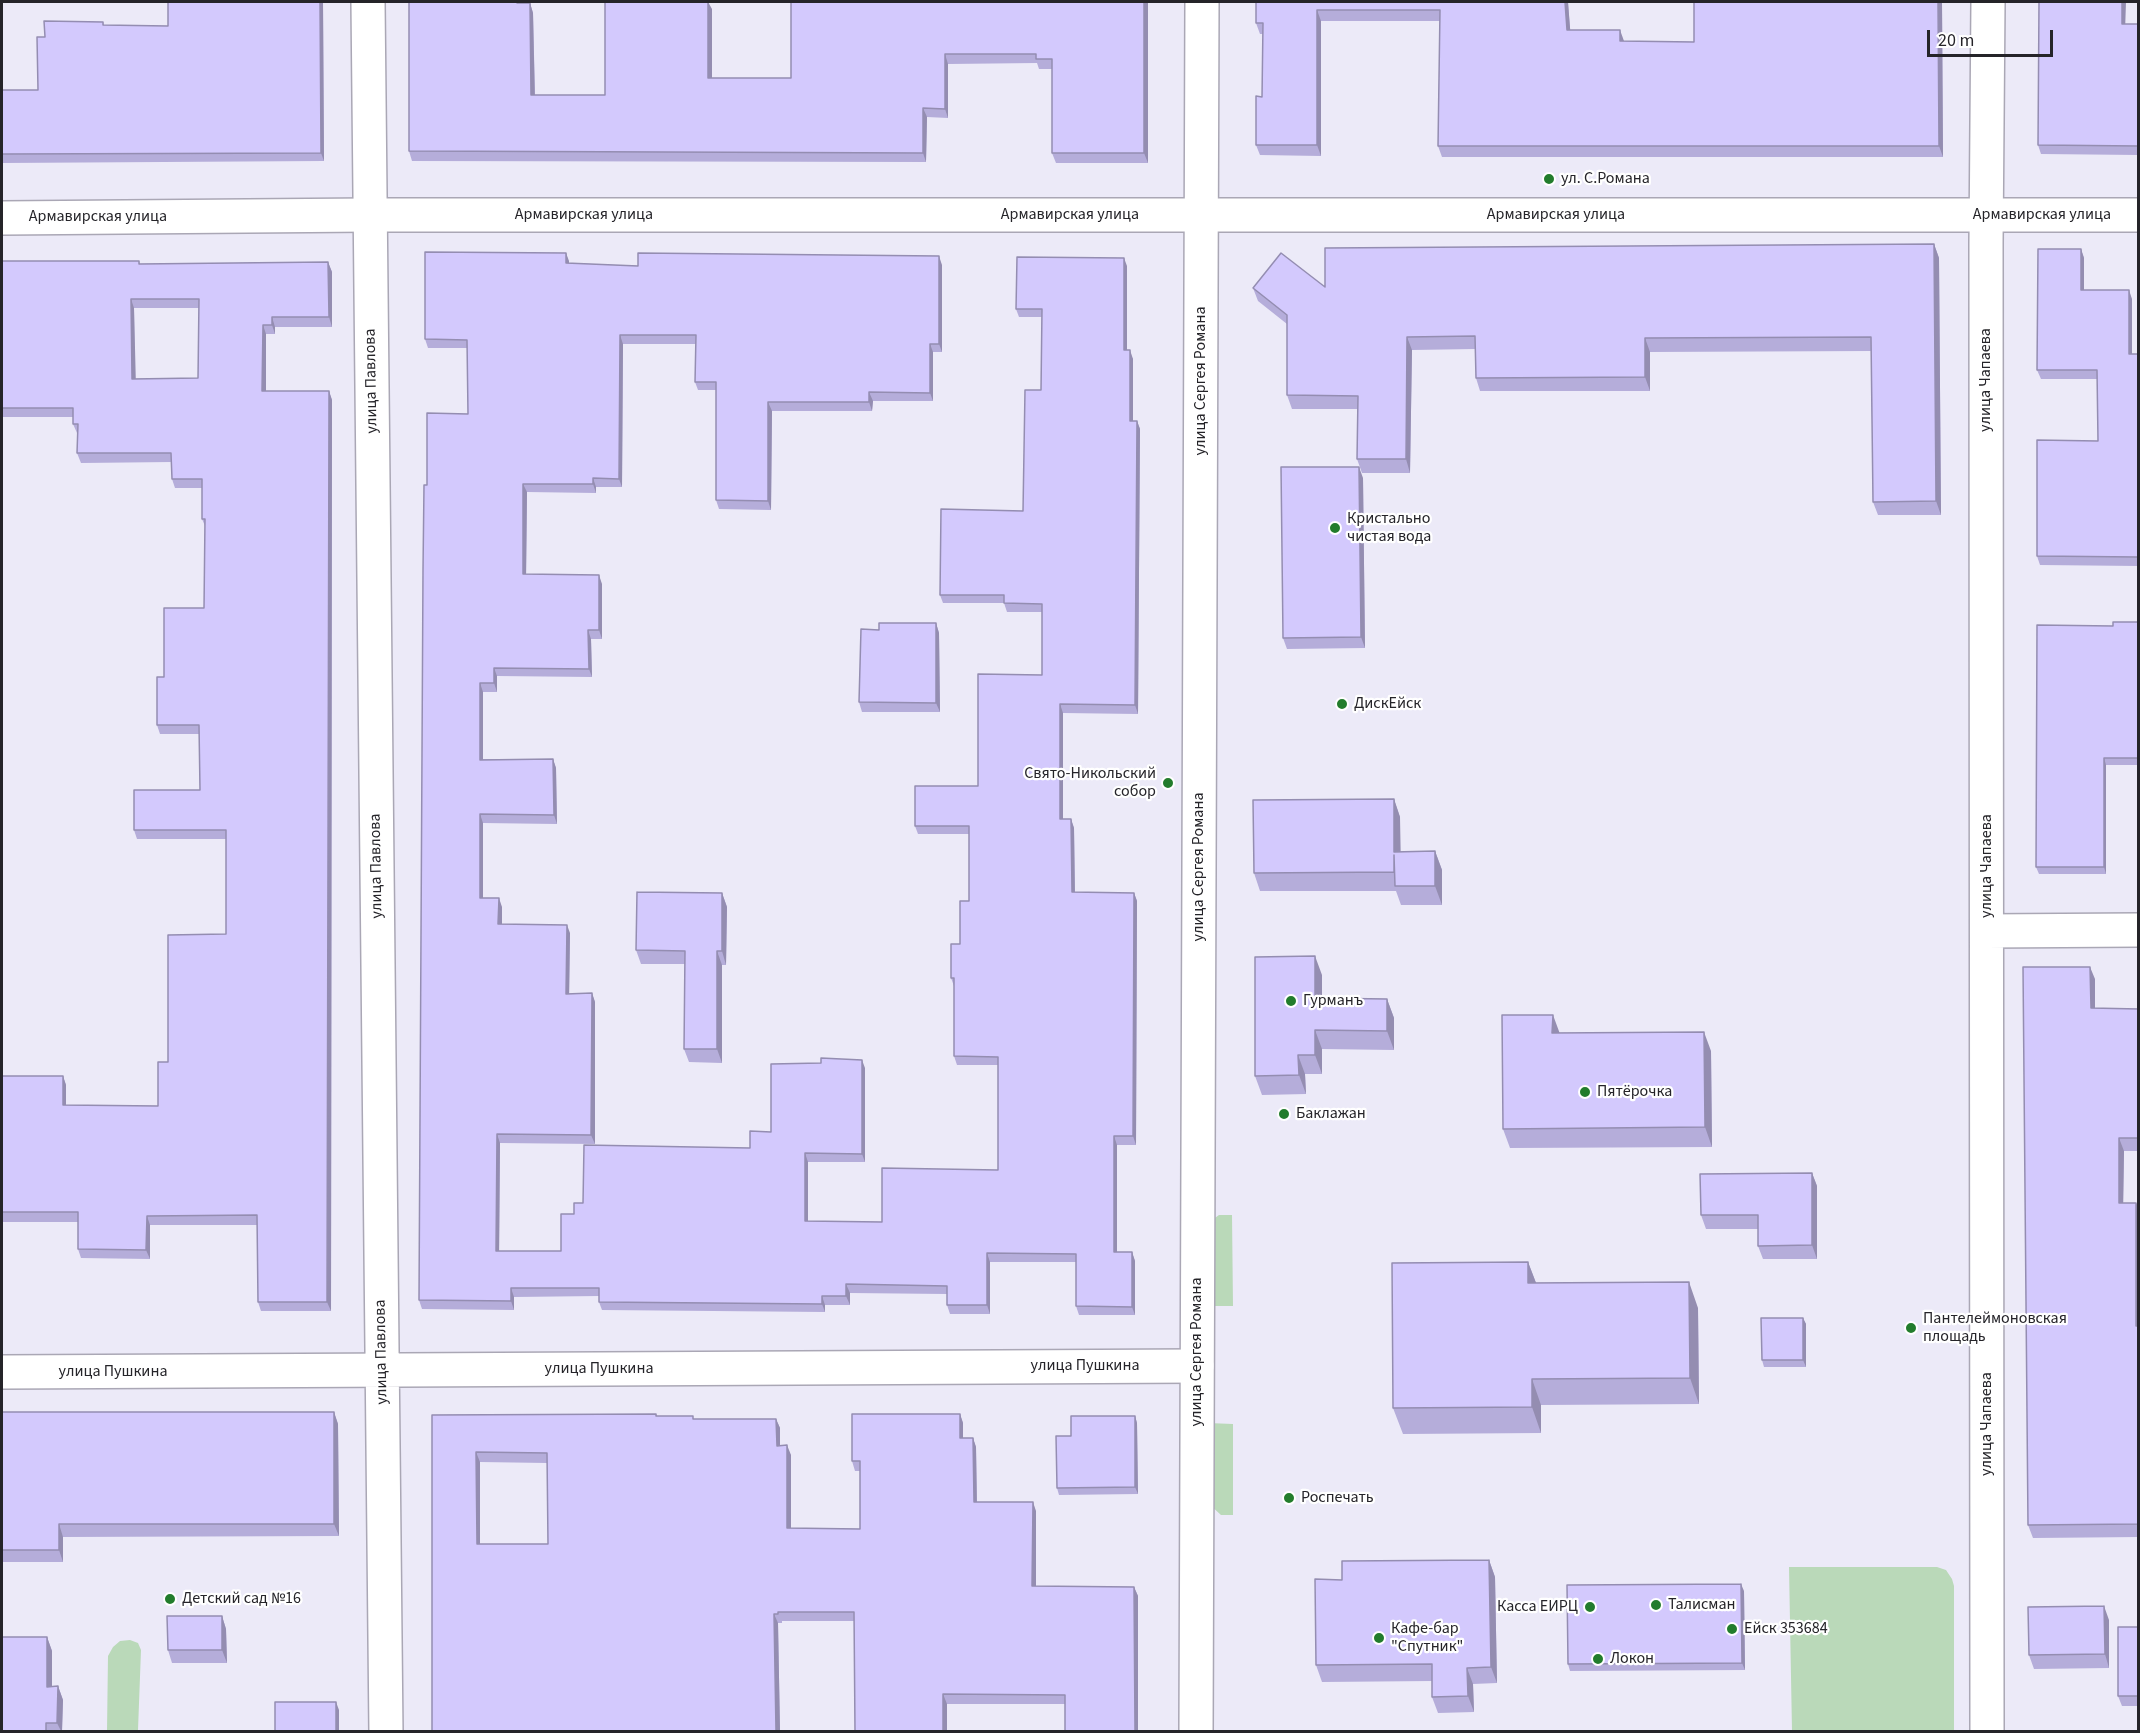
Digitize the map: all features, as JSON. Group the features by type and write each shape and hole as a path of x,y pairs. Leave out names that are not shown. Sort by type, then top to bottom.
{"street":[{"name":"улица Павлова","path":"368,2 386,1731"},
{"name":"улица Сергея Романа","path":"1196,1731 1202,2"},
{"name":"улица Чапаева","path":"1987,1731 1986,216 1988,2"},
{"name":"Армавирская улица","path":"2,218 370,215 2139,215"},
{"path":"1987,931 2139,930"},
{"name":"улица Пушкина","path":"2,1372 1197,1366"}],"green space":[{"path":"1219,1215 1232,1215 1233,1306 1207,1306 1212,1220"},
{"path":"1208,1423 1233,1424 1233,1515 1221,1515 1208,1503"},
{"path":"1789,1567 1937,1567 1946,1570 1954,1586 1954,1731 1792,1731"},
{"path":"130,1640 138,1643 141,1650 138,1730 107,1731 108,1656 120,1641"}],"building":[{"path":"168,2 320,2 321,153 2,154 2,90 38,90 37,37 45,37 44,21 168,26"},
{"path":"409,2 530,3 531,95 605,95 605,2 708,2 708,78 791,78 791,2 1144,2 1144,153 1052,153 1052,59 1036,59 1036,54 945,54 945,109 923,108 923,153 409,151"},
{"path":"1256,2 1565,2 1567,30 1620,30 1620,41 1694,42 1694,2 1938,2 1939,146 1438,146 1440,10 1317,10 1317,145 1256,145 1256,96 1262,97 1263,23 1256,23"},
{"path":"2039,2 2122,2 2122,24 2139,24 2139,146 2038,145"},
{"path":"1934,244 1936,501 1873,502 1871,337 1645,338 1645,377 1476,378 1475,336 1407,337 1406,459 1357,459 1358,396 1287,395 1287,315 1253,288 1281,253 1325,287 1325,248"},
{"path":"2038,249 2081,249 2081,290 2129,290 2129,354 2139,354 2138,557 2037,556 2037,440 2098,441 2097,370 2037,370"},
{"path":"425,252 566,253 566,263 638,266 638,253 939,256 939,344 930,344 930,393 869,392 869,402 768,402 768,501 716,500 716,382 695,382 696,335 620,335 619,479 593,478 593,484 523,484 523,574 599,575 599,630 588,630 589,669 494,668 494,683 480,683 480,760 553,759 554,815 480,814 480,898 499,898 498,924 567,925 566,994 592,993 591,1135 497,1134 496,1251 561,1251 561,1214 574,1214 574,1203 583,1203 584,1145 750,1148 750,1131 771,1132 771,1064 821,1063 821,1058 862,1060 862,1154 805,1153 805,1221 882,1222 882,1168 998,1170 998,1057 954,1056 954,978 951,978 951,944 960,944 960,901 969,901 969,826 915,826 915,786 978,786 978,674 1042,675 1042,604 1004,603 1004,595 940,595 941,509 1023,511 1025,390 1041,390 1042,309 1016,309 1017,257 1124,258 1124,350 1130,350 1130,421 1137,421 1135,705 1060,704 1060,819 1071,819 1072,892 1134,893 1133,1136 1114,1136 1114,1252 1132,1252 1132,1307 1076,1306 1076,1254 987,1253 987,1305 947,1305 947,1286 846,1284 846,1296 822,1296 822,1304 599,1302 599,1288 511,1288 511,1301 419,1300 423,570 424,485 427,485 427,413 468,414 467,340 425,339"},
{"path":"2,261 139,261 139,264 328,262 329,317 272,317 272,325 263,325 262,391 329,391 327,1302 258,1302 257,1215 147,1216 146,1250 78,1249 78,1212 2,1212 2,1076 63,1076 63,1105 158,1106 158,1062 168,1062 168,935 226,934 226,830 134,830 134,790 200,790 199,725 157,725 157,677 164,677 164,608 204,608 205,519 202,519 202,479 172,479 171,453 77,453 78,424 73,424 73,408 2,408","holes":["131,299 199,299 198,378 132,379"]},
{"path":"1281,467 1359,467 1361,637 1283,638"},
{"path":"2113,622 2139,622 2139,758 2104,758 2104,867 2036,867 2037,625 2113,626"},
{"path":"879,623 936,623 936,703 859,702 861,629 879,630"},
{"path":"1394,799 1394,852 1435,851 1435,886 1395,886 1394,855 1394,872 1254,873 1253,800"},
{"path":"637,892 722,893 722,951 717,951 717,1049 684,1049 685,951 636,950"},
{"path":"1315,956 1315,998 1387,999 1387,1031 1315,1030 1315,1055 1298,1055 1299,1075 1255,1076 1255,957"},
{"path":"2023,967 2090,967 2091,1008 2139,1009 2139,1138 2119,1138 2119,1203 2136,1203 2136,1326 2139,1326 2139,1524 2028,1525"},
{"path":"1502,1015 1553,1015 1552,1033 1704,1032 1705,1127 1503,1129"},
{"path":"1812,1173 1812,1245 1758,1246 1758,1215 1701,1215 1700,1174"},
{"path":"1528,1262 1528,1283 1689,1282 1690,1378 1532,1379 1532,1407 1393,1408 1392,1263"},
{"path":"1761,1318 1803,1318 1803,1360 1762,1360"},
{"path":"2,1412 334,1412 334,1524 59,1524 59,1550 2,1550"},
{"path":"656,1414 656,1416 693,1416 693,1419 776,1419 777,1446 787,1445 787,1528 860,1529 860,1461 852,1461 852,1414 960,1414 960,1438 973,1438 974,1502 1033,1502 1032,1586 1134,1587 1135,1731 1065,1731 1065,1695 943,1694 943,1731 855,1731 854,1612 778,1612 774,1614 776,1731 432,1731 432,1415","holes":["476,1452 547,1453 548,1544 477,1544"]},
{"path":"1071,1416 1135,1416 1135,1487 1057,1488 1056,1436 1071,1436"},
{"path":"1489,1560 1491,1667 1467,1668 1468,1696 1432,1697 1432,1664 1316,1665 1315,1579 1342,1580 1342,1561"},
{"path":"1741,1584 1742,1663 1568,1664 1567,1585"},
{"path":"2104,1606 2105,1654 2029,1655 2028,1607"},
{"path":"167,1616 222,1616 222,1650 168,1650"},
{"path":"2118,1627 2139,1627 2139,1696 2118,1696"},
{"path":"2,1637 47,1637 47,1687 58,1686 57,1723 46,1723 46,1731 2,1731"},
{"path":"275,1702 336,1702 336,1731 275,1731"}],"place":[{"name":"ул. С.Романа","path":"1549,179"},
{"name":"Кристально чистая вода","path":"1335,528"},
{"name":"ДискЕйск","path":"1342,704"},
{"name":"Свято-Никольский собор","path":"1168,783"},
{"name":"Гурманъ","path":"1291,1001"},
{"name":"Пятёрочка","path":"1585,1092"},
{"name":"Баклажан","path":"1284,1114"},
{"name":"Пантелеймоновская площадь","path":"1911,1328"},
{"name":"Роспечать","path":"1289,1498"},
{"name":"Детский сад №16","path":"170,1599"},
{"name":"Талисман","path":"1656,1605"},
{"name":"Касса ЕИРЦ","path":"1590,1607"},
{"name":"Ейск 353684","path":"1732,1629"},
{"name":"Кафе-бар \"Спутник\"","path":"1379,1638"},
{"name":"Локон","path":"1598,1659"}]}
